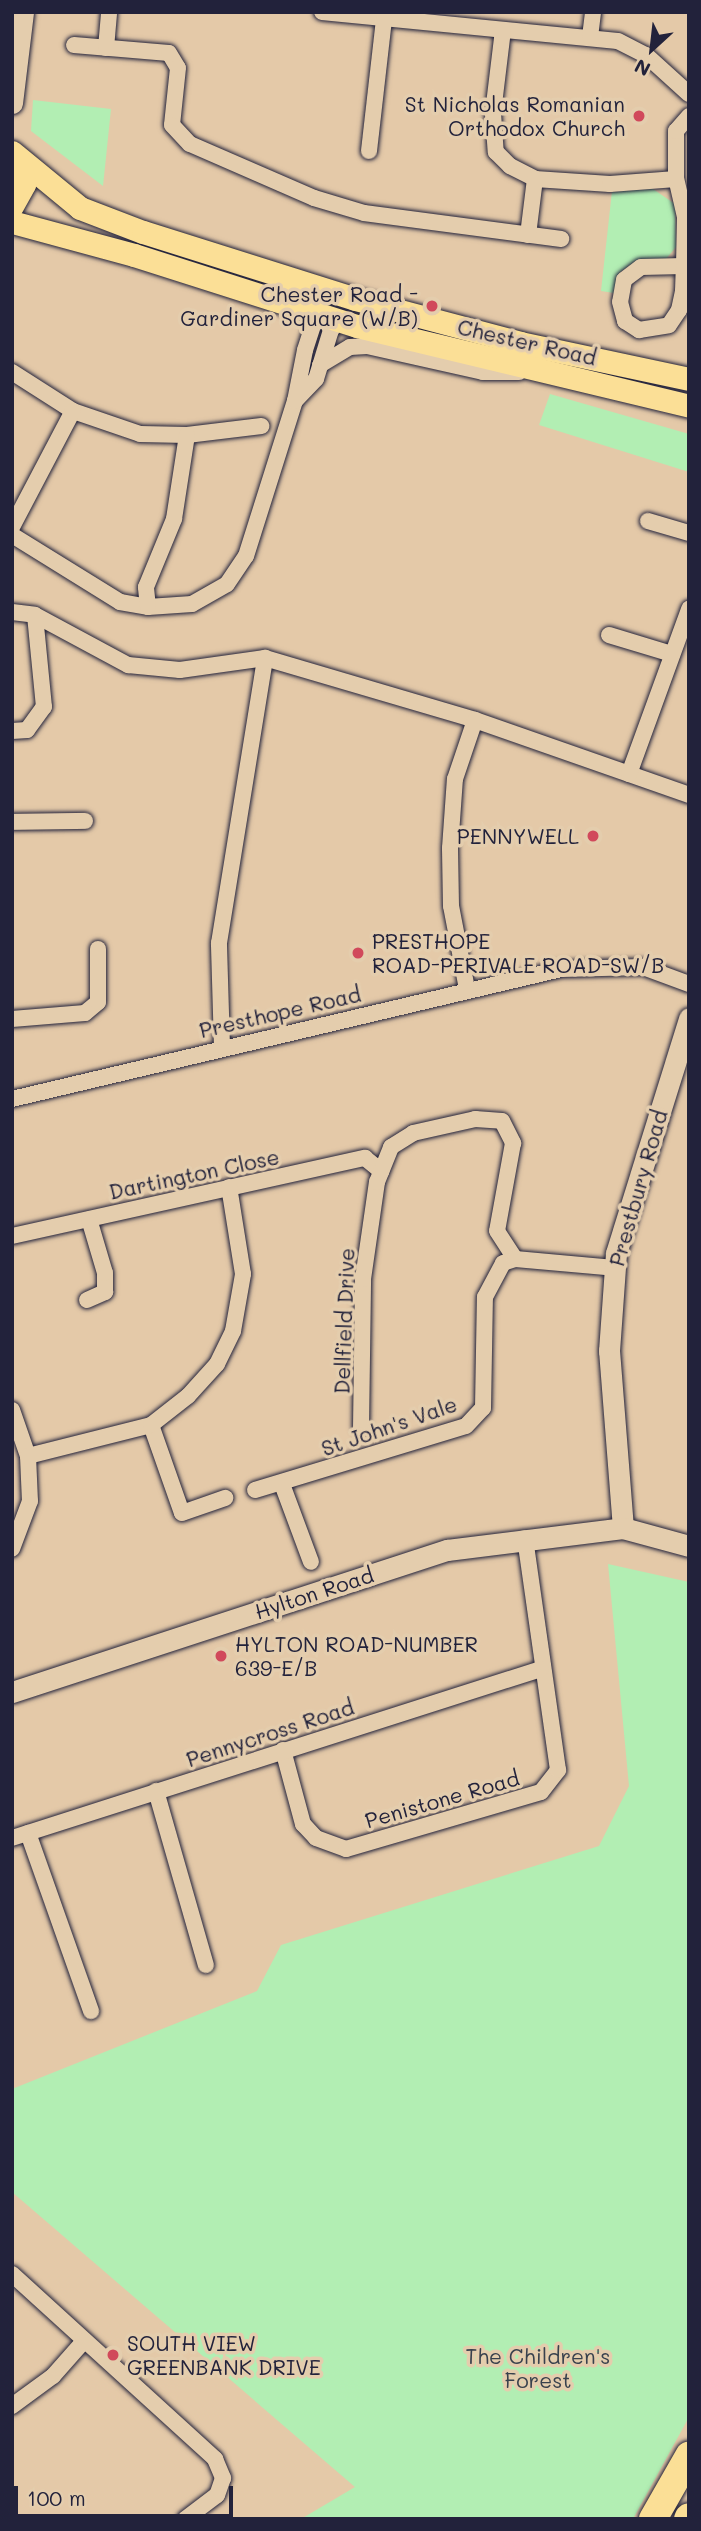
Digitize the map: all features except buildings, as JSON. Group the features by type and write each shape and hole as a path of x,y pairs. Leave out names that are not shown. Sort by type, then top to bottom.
{"highway":[{"path":"653,2519 689,2456"}],"main road":[{"name":"Chester Road","path":"12,206 24,184 16,157"},
{"name":"Chester Road","path":"16,157 80,208 330,292 520,342 689,379"},
{"name":"Chester Road","path":"12,222 134,255 324,316 536,372 689,406"},
{"path":"324,316 330,292"}],"street":[{"path":"12,103 23,12"},
{"path":"106,48 109,12"},
{"path":"322,12 618,41 646,55 689,94"},
{"path":"590,37 593,12"},
{"path":"369,151 384,19"},
{"path":"503,30 493,113 496,152 535,179 610,184 676,179"},
{"path":"74,45 169,53 178,68 172,125 190,144 314,198 364,213 561,239"},
{"path":"686,259 641,267 624,280 620,302 625,321 639,330 669,325 679,310 686,259 685,217 676,179 676,131 689,116"},
{"path":"528,235 535,179"},
{"path":"12,535 88,585 120,602 148,607 192,604 227,584 246,556 295,401 296,378 313,325 324,316 331,330 316,379 295,401"},
{"path":"320,365 350,347 367,346 483,372 536,372"},
{"path":"12,372 73,411 140,434 187,435 261,426"},
{"path":"12,527 73,411"},
{"path":"148,607 146,587 174,519 187,435"},
{"path":"648,521 689,533"},
{"path":"629,774 689,610"},
{"path":"12,612 35,615 128,665 180,670 265,658 475,720 689,795"},
{"path":"12,731 27,730 44,707 35,615"},
{"path":"609,635 672,654"},
{"path":"222,1047 219,943 265,658"},
{"path":"467,989 451,906 450,848 455,779 475,720"},
{"path":"12,821 85,821"},
{"path":"12,1019 85,1013 98,1002 98,949"},
{"name":"Presthope Road","path":"12,1099 222,1047 561,969 643,967 689,984"},
{"name":"Prestbury Road","path":"623,1528 608,1351 614,1268 689,1018"},
{"name":"Dellfield Drive","path":"361,1428 363,1279 381,1171 391,1147 413,1133 475,1119 502,1121 513,1143 497,1231 515,1259"},
{"name":"Dartington Close","path":"12,1236 365,1158 381,1171"},
{"path":"27,1456 151,1425 204,1381 233,1331 243,1274 229,1187"},
{"path":"87,1300 105,1292 105,1273 89,1219"},
{"path":"515,1259 614,1268"},
{"name":"St John's Vale","path":"255,1490 466,1426 483,1408 485,1297 503,1263 515,1259"},
{"path":"12,1410 27,1456 30,1501 12,1549"},
{"path":"151,1425 181,1513 225,1498"},
{"path":"282,1484 311,1562"},
{"path":"623,1528 689,1546"},
{"name":"Hylton Road","path":"12,1692 447,1550 525,1538 623,1528"},
{"name":"Penistone Road","path":"283,1750 303,1824 316,1838 346,1849 541,1792 558,1770 541,1669 525,1538"},
{"name":"Pennycross Road","path":"12,1838 541,1669"},
{"path":"156,1791 206,1965"},
{"path":"29,1833 91,2011"},
{"path":"12,2274 215,2459 222,2472 217,2495 185,2519"},
{"path":"12,2406 53,2376 84,2341"}],"green space":[{"path":"33,100 111,109 103,186 31,131"},
{"path":"653,189 675,204 676,247 666,259 630,265 619,273 614,293 601,291 612,191"},
{"path":"550,394 689,434 689,472 539,425"},
{"name":"The Children's Forest","path":"608,1564 689,1582 689,2417 633,2519 301,2519 355,2487 12,2192 12,2089 257,1991 281,1945 599,1846 629,1786"}],"place":[{"name":"St Nicholas Romanian Orthodox Church","path":"639,116"},
{"name":"Chester Road - Gardiner Square (W/B)","path":"432,306"},
{"name":"PENNYWELL","path":"593,836"},
{"name":"PRESTHOPE ROAD-PERIVALE ROAD-SW/B","path":"358,953"},
{"name":"HYLTON ROAD-NUMBER 639-E/B","path":"221,1656"},
{"name":"SOUTH VIEW GREENBANK DRIVE","path":"113,2355"}]}
